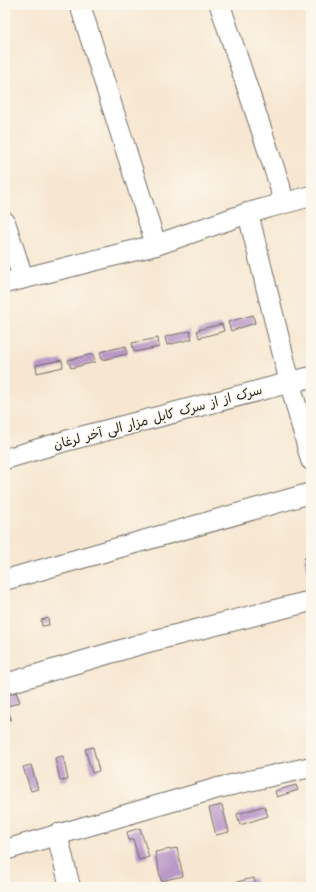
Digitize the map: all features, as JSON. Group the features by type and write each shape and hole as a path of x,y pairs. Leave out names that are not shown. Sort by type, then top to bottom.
{"street":[{"path":"80,5 156,245"},
{"path":"220,5 280,186 283,203"},
{"path":"5,222 14,281 156,245 248,212 311,196"},
{"path":"248,212 290,383 311,460"},
{"name":"سرک از از سرک کابل مزار الی آخر لرغان","path":"5,458 69,440 311,378"},
{"path":"5,580 311,493"},
{"path":"5,684 148,642 311,601"},
{"path":"5,850 218,788 311,768"},
{"path":"57,834 70,887"}],"building":[{"path":"253,315 255,323 231,331 228,322"},
{"path":"222,324 224,331 199,338 197,330"},
{"path":"190,331 192,339 167,345 165,337"},
{"path":"158,338 159,347 134,352 132,343"},
{"path":"126,346 127,354 102,360 100,352"},
{"path":"93,354 95,362 71,368 68,360"},
{"path":"62,360 63,367 37,373 36,365"},
{"path":"311,557 311,585 310,585 304,558"},
{"path":"48,618 49,625 42,626 41,620"},
{"path":"16,692 20,702 9,706 5,696"},
{"path":"5,701 11,719 5,721"},
{"path":"93,747 99,771 92,773 85,749"},
{"path":"63,756 68,780 60,781 55,758"},
{"path":"31,765 38,789 31,791 23,767"},
{"path":"296,785 298,790 277,797 275,791"},
{"path":"222,805 229,832 216,835 209,808"},
{"path":"264,806 268,816 240,825 237,814"},
{"path":"140,828 149,857 139,860 133,839 129,841 127,832"},
{"path":"177,848 183,876 161,881 155,852"},
{"path":"254,878 256,887 228,887 227,884"}]}
